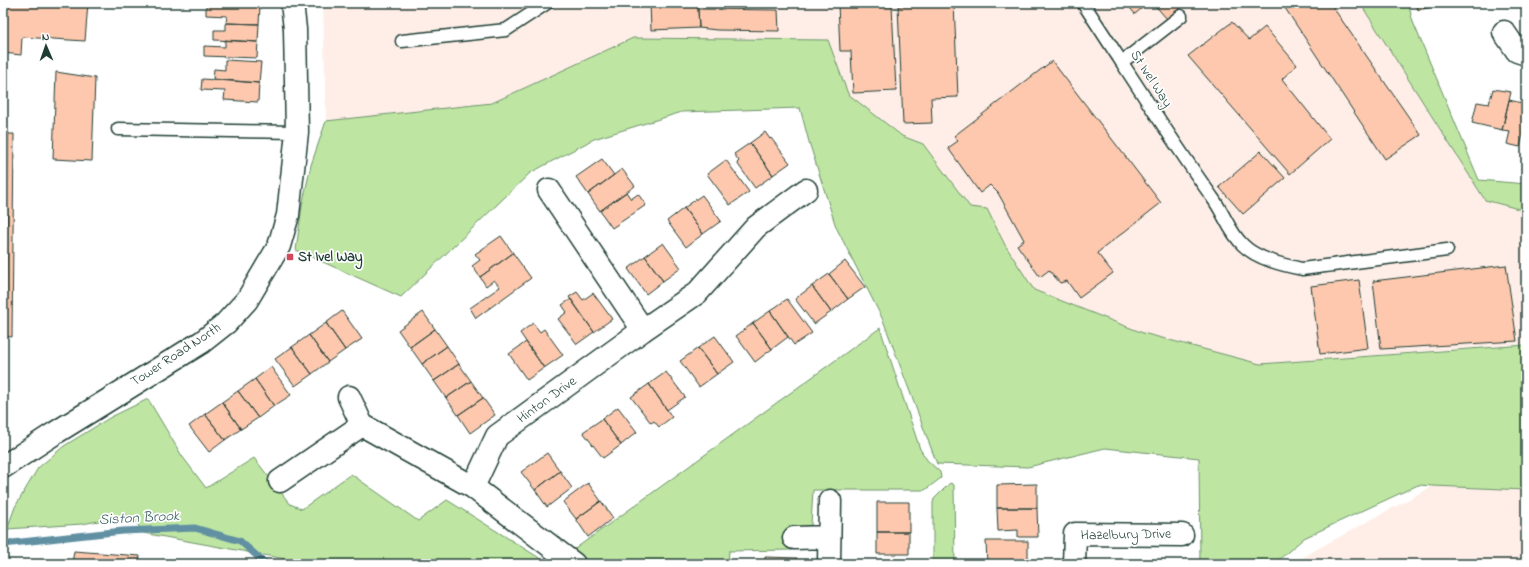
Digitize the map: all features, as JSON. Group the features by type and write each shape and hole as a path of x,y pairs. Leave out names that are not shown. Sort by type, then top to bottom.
{"street":[{"name":"Tower Road North","path":"3,467 68,424 202,342 226,323 247,300 279,246 288,215 297,132 292,3"},
{"path":"1504,32 1517,50 1526,54"},
{"path":"549,190 643,330"},
{"name":"Hinton Drive","path":"473,487 497,436 643,330 697,293 756,227 806,190"},
{"path":"349,397 362,425 473,487 574,564"},
{"path":"280,481 362,425"},
{"path":"829,564 830,501"},
{"name":"Hazelbury Drive","path":"1074,564 1075,534 1182,535"},
{"path":"794,538 829,537"}],"lane":[{"path":"402,41 506,30 547,3"},
{"name":"St Ivel Way","path":"1082,3 1194,172 1216,202 1228,227 1244,246 1260,256 1279,264 1302,269 1447,250"},
{"path":"1122,62 1181,16"},
{"path":"118,129 297,132"}],"shaded area":[{"path":"323,3 1360,3 1485,200 1526,211 1526,344 1260,364 1143,333 1034,290 1005,245 987,210 970,207 923,144 902,136 848,94 828,40 633,38 492,103 326,121"},
{"path":"1433,486 1526,490 1526,564 1294,564 1317,549"}],"green space":[{"path":"1360,3 1408,3 1413,22 1479,180 1526,184 1526,211 1485,200"},
{"path":"633,38 828,40 848,94 902,136 923,144 970,207 987,209 1005,245 1034,290 1143,333 1260,364 1526,345 1526,490 1418,485 1304,538 1274,564 1200,564 1199,458 1105,448 1028,467 937,464 883,320 836,227 809,142 800,108 682,112 594,139 530,173 401,297 296,250 302,206 311,165 326,121 492,103"},
{"path":"880,328 920,449 927,460 940,472 941,478 925,490 813,490 811,525 792,528 792,550 729,551 728,564 554,564"},
{"path":"148,399 182,456 206,488 254,458 290,504 302,509 351,474 418,521 447,500 549,564 313,564 143,533 132,515 82,524 7,529 15,507 38,468 64,446 111,417"},
{"path":"950,483 954,485 955,564 933,564 933,503 934,499"}],"building":[{"path":"3,3 37,3 50,5 50,3 88,3 85,41 22,37 21,55 3,53"},
{"path":"650,3 693,3 698,9 699,28 651,30"},
{"path":"838,3 880,3 880,7 892,6 896,91 853,93 851,51 840,51"},
{"path":"954,3 958,97 931,98 932,123 903,124 898,6"},
{"path":"1126,3 1148,3 1135,14"},
{"path":"1153,3 1186,3 1167,19"},
{"path":"1292,3 1330,3 1421,135 1385,159 1285,8"},
{"path":"1416,3 1436,3 1437,6 1418,10"},
{"path":"1436,3 1449,3 1437,6"},
{"path":"206,4 260,6 259,24 226,23 227,16 206,15"},
{"path":"698,9 778,10 779,31 717,30 699,28"},
{"path":"1232,22 1249,40 1265,27 1297,65 1282,79 1330,139 1290,174 1188,56"},
{"path":"226,23 259,24 258,42 214,40 214,30 226,30"},
{"path":"225,40 258,42 257,58 204,56 204,46 225,47"},
{"path":"225,60 261,62 259,83 213,79 214,69 225,70"},
{"path":"1052,61 1161,203 1097,253 1113,273 1079,298 1067,281 1060,283 1049,270 1040,277 1017,245 1024,240 998,193 990,185 980,193 948,148 958,141 954,136"},
{"path":"56,72 95,78 92,161 53,159"},
{"path":"202,79 259,83 258,102 224,100 225,91 201,90"},
{"path":"1493,89 1511,92 1502,130 1472,123 1477,102 1489,104"},
{"path":"1509,100 1526,104 1526,122 1520,147 1507,144 1510,131 1502,130"},
{"path":"3,132 8,132 6,340 3,340"},
{"path":"765,132 790,163 773,175 750,143"},
{"path":"3,134 14,134 12,337 3,336"},
{"path":"750,143 773,175 755,188 737,163 739,161 734,154"},
{"path":"1261,151 1285,178 1243,214 1219,187"},
{"path":"602,159 614,175 588,194 576,177"},
{"path":"726,160 749,192 730,205 707,174"},
{"path":"622,169 635,186 600,211 588,194"},
{"path":"626,192 631,199 638,194 646,205 612,228 600,211"},
{"path":"702,195 721,221 703,234 684,208"},
{"path":"684,208 703,234 686,247 667,221"},
{"path":"501,236 513,253 480,277 472,266 480,260 475,254"},
{"path":"663,243 681,268 663,281 645,256"},
{"path":"513,253 531,278 476,318 470,308 500,287 494,280 486,286 480,277"},
{"path":"645,256 663,281 646,294 628,269"},
{"path":"845,261 865,287 848,299 829,274"},
{"path":"1506,265 1517,341 1381,349 1373,281"},
{"path":"829,274 848,299 831,312 812,286"},
{"path":"1359,280 1368,348 1320,354 1311,286"},
{"path":"812,286 831,312 814,324 795,299"},
{"path":"577,292 583,300 593,293 612,319 594,332 569,297"},
{"path":"571,299 594,332 577,344 558,319 567,312 562,305"},
{"path":"787,299 812,333 794,345 770,311"},
{"path":"342,311 362,339 345,350 326,323"},
{"path":"770,311 788,337 772,349 753,323"},
{"path":"423,312 435,329 410,347 398,330"},
{"path":"326,323 345,350 328,362 309,335"},
{"path":"533,323 540,332 544,329 563,355 544,368 520,333"},
{"path":"753,323 772,349 755,362 736,336"},
{"path":"435,329 447,346 422,364 410,347"},
{"path":"309,335 328,362 312,374 292,347"},
{"path":"715,336 734,362 717,374 698,348"},
{"path":"526,342 544,368 527,380 509,354"},
{"path":"447,346 459,364 434,381 422,364"},
{"path":"292,347 312,374 295,386 275,359"},
{"path":"698,348 717,374 699,387 680,361"},
{"path":"459,364 471,381 446,398 434,381"},
{"path":"271,367 291,395 274,406 255,379"},
{"path":"666,372 685,397 667,410 649,384"},
{"path":"255,379 274,406 258,418 238,391"},
{"path":"471,381 483,398 458,415 446,398"},
{"path":"649,384 672,417 659,427 654,421 651,423 631,397"},
{"path":"238,391 258,418 241,429 222,402"},
{"path":"483,398 495,415 470,433 458,415"},
{"path":"222,402 241,429 225,440 205,414"},
{"path":"618,407 637,432 621,445 602,419"},
{"path":"205,414 225,440 209,452 189,426"},
{"path":"602,419 621,445 603,458 583,432"},
{"path":"547,453 560,471 535,490 521,472"},
{"path":"560,471 572,488 547,507 535,490"},
{"path":"588,483 601,501 576,519 563,502"},
{"path":"1037,484 1037,508 997,508 997,485"},
{"path":"601,501 613,518 588,537 576,519"},
{"path":"877,502 909,502 909,532 877,532"},
{"path":"997,508 1037,508 1038,537 1018,537 1018,530 998,531"},
{"path":"877,532 909,532 909,554 877,554"},
{"path":"986,541 1028,541 1028,564 987,564"},
{"path":"74,551 140,556 139,564 72,564"},
{"path":"765,557 797,558 797,564 765,564"}],"waterway":[{"name":"Siston Brook","path":"3,544 123,531 195,528 240,541 266,564"}],"place":[{"name":"St Ivel Way","path":"290,257"}]}
